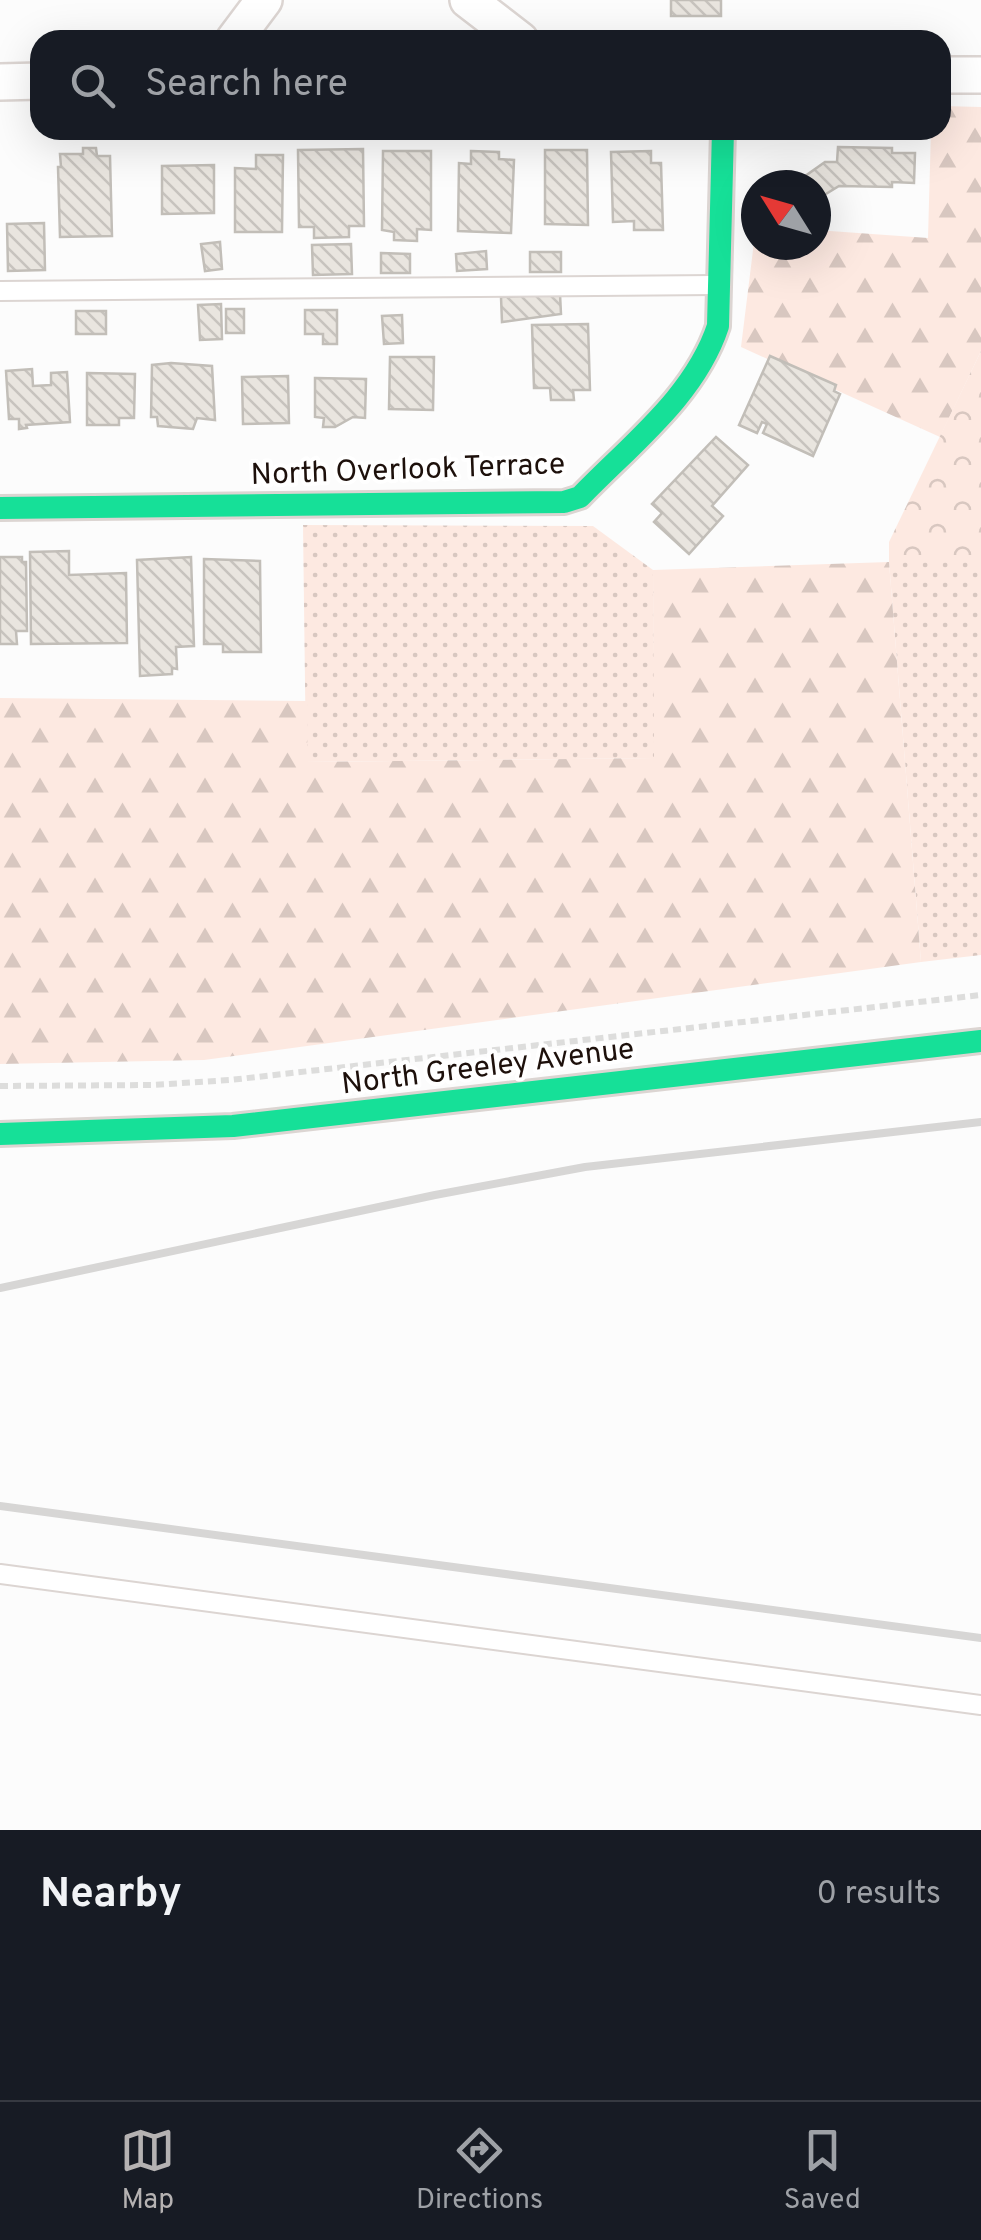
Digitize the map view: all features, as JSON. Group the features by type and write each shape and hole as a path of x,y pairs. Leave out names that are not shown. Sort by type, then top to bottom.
{"street":[{"path":"242,30 264,0"},
{"path":"468,0 507,30"},
{"path":"951,75 981,75"},
{"path":"0,82 30,81"},
{"name":"North Overlook Terrace","path":"0,508 564,502 580,497 693,381 709,354 718,326 723,140"},
{"name":"North Greeley Avenue","path":"0,1134 233,1126 981,1041"}],"lane":[{"path":"0,291 720,284"},
{"path":"0,1574 981,1705"}],"path":[{"path":"0,1086 230,1080 981,994"}],"green space":[{"path":"951,106 981,107 981,351 940,437 741,347 752,260 831,260 831,231 928,238 931,140 951,140"},
{"path":"981,351 981,562 889,562 889,542"},
{"path":"303,525 593,526 653,570 655,758 306,762"},
{"path":"889,562 981,562 981,955 921,962"},
{"path":"889,562 921,962 204,1060 0,1064 0,698 308,701 307,762 654,758 653,570"}],"building":[{"path":"671,0 721,0 721,16 671,16"},
{"path":"838,147 892,148 892,153 915,153 914,183 892,182 892,187 839,186 831,191 831,170 814,170 825,162 837,162"},
{"path":"83,148 96,148 97,156 110,156 112,236 60,237 60,154 83,154"},
{"path":"363,149 364,226 349,226 349,237 314,238 314,227 299,227 298,150"},
{"path":"545,150 587,150 588,225 545,224"},
{"path":"383,151 431,151 431,230 417,229 417,241 394,240 394,232 382,230"},
{"path":"471,151 499,152 499,159 514,160 511,233 458,231 459,163 471,164"},
{"path":"651,151 651,163 661,163 663,230 634,230 634,221 613,222 611,152"},
{"path":"256,155 283,155 282,232 235,232 235,168 256,169"},
{"path":"214,165 214,213 162,214 162,166"},
{"path":"44,223 45,270 8,271 7,224"},
{"path":"220,242 222,269 205,271 201,244"},
{"path":"351,244 352,274 313,275 312,245"},
{"path":"486,251 487,269 457,271 456,254"},
{"path":"530,252 561,252 561,272 530,272"},
{"path":"381,253 410,254 410,273 381,273"},
{"path":"560,294 561,314 502,322 501,297"},
{"path":"221,304 222,339 200,340 198,305"},
{"path":"226,309 244,309 244,333 226,333"},
{"path":"305,310 337,310 337,344 323,344 323,334 305,334"},
{"path":"76,311 106,311 106,334 76,334"},
{"path":"402,315 403,343 384,344 382,316"},
{"path":"588,324 590,390 573,390 574,400 551,400 550,388 534,388 532,325"},
{"path":"770,356 836,385 834,391 840,394 813,456 763,433 767,424 762,422 757,433 739,425"},
{"path":"390,357 434,357 433,410 389,409"},
{"path":"152,365 212,366 215,420 197,418 193,429 158,426 157,417 151,417"},
{"path":"32,369 33,386 51,385 51,373 67,372 70,422 26,425 27,428 19,429 19,419 9,419 6,371"},
{"path":"87,373 135,374 134,418 119,418 119,425 87,425"},
{"path":"288,376 289,423 243,424 242,377"},
{"path":"315,378 366,379 365,418 353,417 335,427 323,427 324,418 315,417"},
{"path":"716,437 748,465 712,506 723,516 689,554 654,522 662,513 652,504"},
{"path":"69,551 69,575 126,573 127,643 31,644 30,552"},
{"path":"0,557 22,557 22,562 26,562 27,631 16,631 17,644 0,644"},
{"path":"191,557 194,646 176,647 177,669 172,668 172,674 140,676 137,560"},
{"path":"204,559 260,561 261,652 223,652 223,644 204,644"}],"railway":[{"path":"0,1288 585,1167 981,1122"},
{"path":"0,1506 981,1638"}],"traffic: fast":[{"path":"0,508 564,502 580,497 677,397 708,351 718,326 723,140"},
{"path":"0,1134 233,1126 981,1041"}]}
